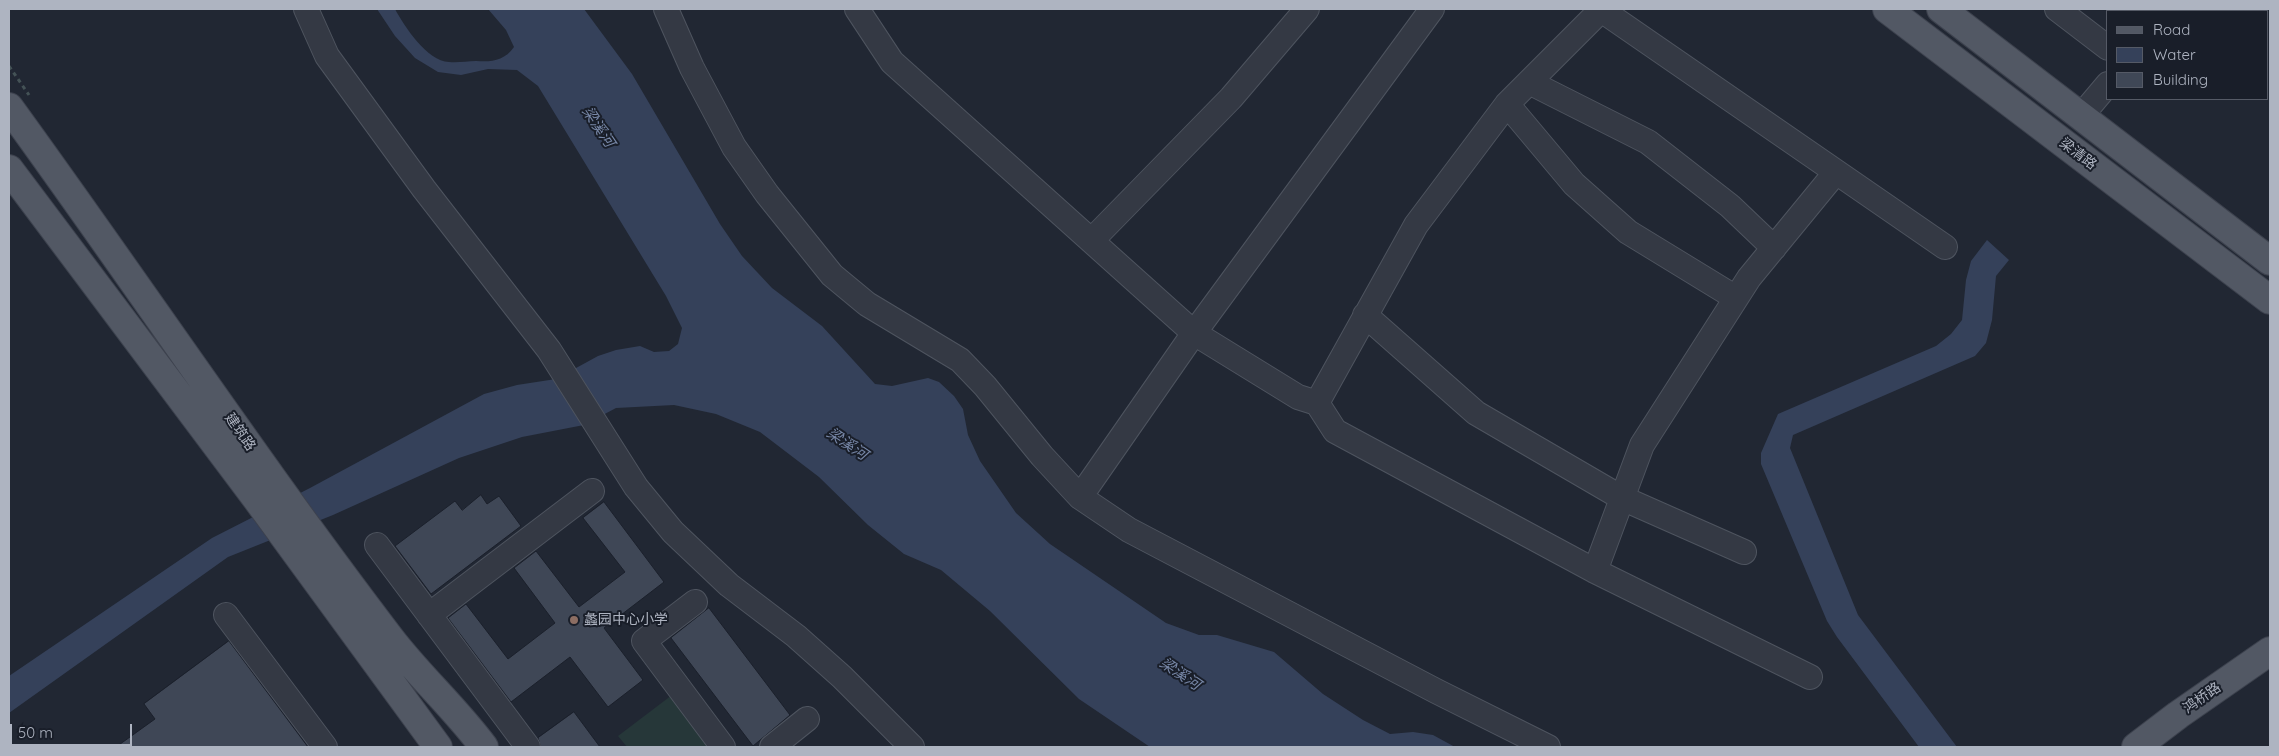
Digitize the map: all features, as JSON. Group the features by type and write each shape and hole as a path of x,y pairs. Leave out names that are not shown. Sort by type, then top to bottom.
{"main road":[{"name":"梁清路","path":"1887,9 2270,300"},
{"path":"1940,9 2270,261"},
{"name":"建筑路","path":"9,107 93,223 267,492"},
{"name":"建筑路","path":"9,169 267,492 306,546 429,744"},
{"name":"建筑路","path":"306,546 391,640 477,745"},
{"name":"鸿桥路","path":"2136,747 2178,715 2270,651"}],"street":[{"path":"306,9 327,56 424,189 548,350 636,487 672,532 729,585 796,636 842,677 912,747"},
{"path":"666,9 692,68 734,147 767,194 832,275 867,304 960,360 985,386 1042,456 1080,497 1129,530 1436,691 1548,747"},
{"path":"857,9 892,62 1194,333 1298,397 1317,403 1335,431 1595,571 1810,677"},
{"path":"1092,240 1231,98 1307,9"},
{"path":"1080,497 1194,333 1432,9"},
{"path":"1317,403 1416,225 1507,104 1601,9 1945,246"},
{"path":"2057,9 2106,46"},
{"path":"1529,82 1648,142 1730,206 1774,248"},
{"path":"2081,116 2106,86"},
{"path":"1507,104 1574,184 1628,232 1736,298"},
{"path":"1595,571 1642,445 1736,298 1836,172"},
{"path":"1366,315 1476,413 1622,498 1744,552"},
{"path":"429,615 592,491"},
{"path":"377,545 528,747"},
{"path":"695,602 644,641 723,747"},
{"path":"226,615 325,747"},
{"path":"772,747 807,719"}],"shaded area":[{"path":"672,695 711,747 627,747 618,736"}],"water":[{"name":"梁溪河","path":"377,9 395,9 417,42 433,56 441,60 456,62 497,60 510,52 514,47 506,30 488,9 584,9 632,74 720,224 742,256 772,288 822,326 875,384 892,386 928,378 939,382 954,396 963,409 968,435 980,461 1016,513 1050,544 1166,623 1199,635 1217,635 1274,652 1323,694 1363,720 1390,734 1413,732 1433,735 1455,747 1150,747 1079,699 990,611 941,570 904,554 868,525 819,477 760,432 716,414 674,405 616,408 584,425 522,437 459,458 333,515 228,557 9,713 9,676 212,538 310,488 484,394 517,385 556,379 598,356 616,350 640,346 654,352 669,351 678,344 682,328 666,296 538,86 517,70 488,69 461,75 438,72 415,58 395,36"},
{"path":"1987,240 2009,260 1996,276 1992,320 1986,343 1975,356 1793,435 1790,448 1858,615 1957,747 1919,747 1827,621 1761,464 1761,453 1778,414 1936,346 1951,334 1962,320 1966,280 1971,261"}],"building":[{"path":"481,495 487,504 499,496 521,526 431,594 395,546 455,501 462,510"},
{"path":"604,502 664,582 604,628 643,680 608,707 570,657 511,702 448,618 466,604 508,659 555,623 514,568 536,551 579,607 625,572 583,518"},
{"path":"709,608 790,715 753,746 671,638"},
{"path":"229,641 308,747 116,747 155,719 144,704"},
{"path":"574,712 600,747 541,747 538,738"}],"place":[{"name":"蠡园中心小学","path":"574,620"}]}
